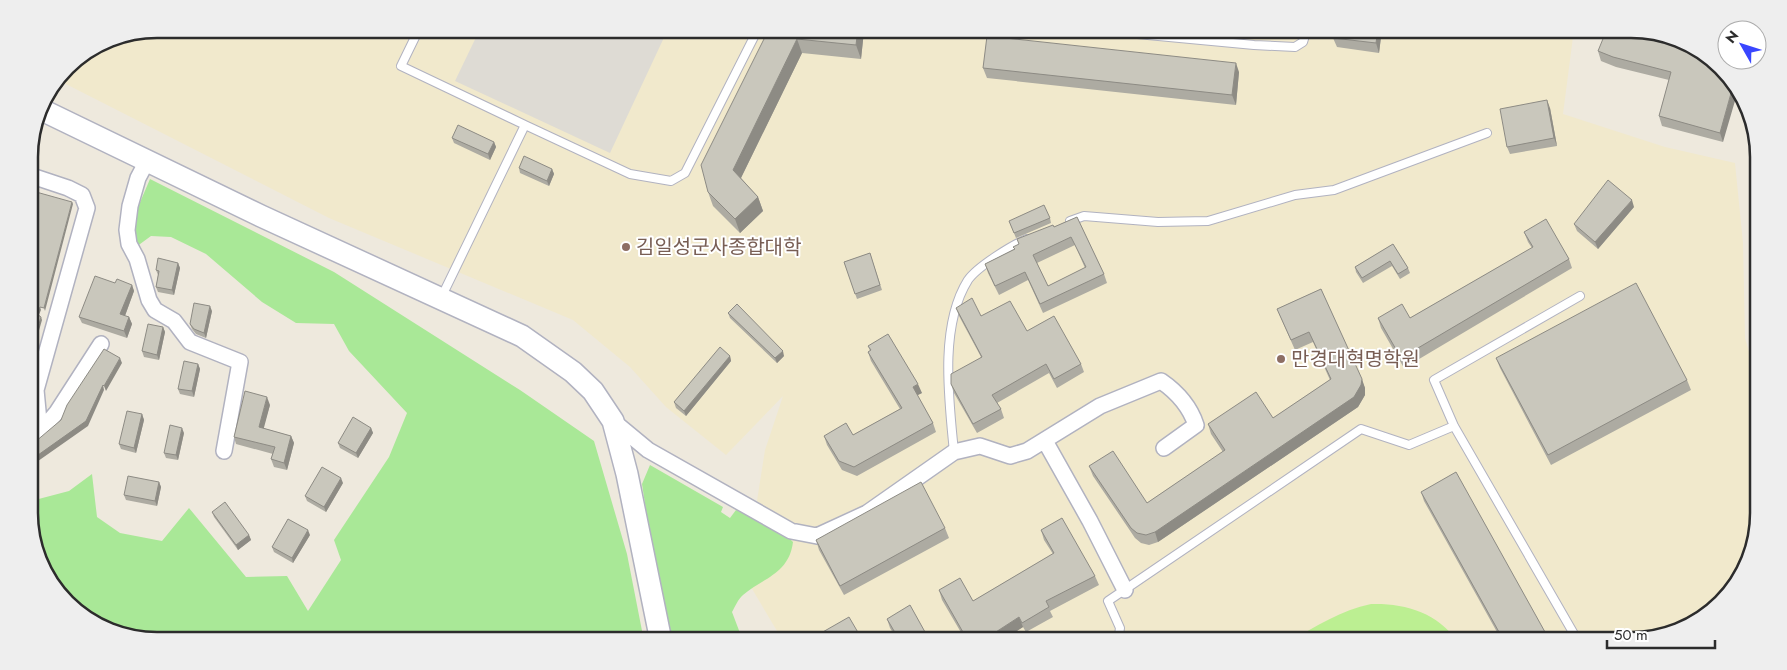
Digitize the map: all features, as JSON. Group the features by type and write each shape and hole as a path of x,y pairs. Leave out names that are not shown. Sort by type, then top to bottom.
{"main road":[{"path":"47,112 261,216 522,336 573,372 593,391 614,421 627,474 659,632"}],"street":[{"path":"147,161 138,178 130,206 127,230 129,244 137,259 149,300 155,310 174,321 190,342 240,362 224,451"},
{"path":"38,178 82,195 87,208 38,372"},
{"path":"38,433 57,412 101,344"},
{"path":"614,421 648,450 791,531 817,536 867,512 954,452 980,446 1010,456 1027,451 1100,406 1161,381 1172,389 1191,411 1196,425 1164,448"},
{"path":"1045,441 1090,521 1125,590"}],"lane":[{"path":"415,38 401,66 630,174 671,181 685,173 753,38"},
{"path":"1180,38 1296,47 1303,42 1304,38"},
{"path":"441,298 524,125"},
{"path":"1059,226 1084,216 1158,222 1208,221 1295,195 1334,190 1487,133"},
{"path":"954,452 948,394 953,316 969,279 1010,246 1034,236"},
{"path":"1573,632 1454,426 1434,380 1580,296"},
{"path":"1119,632 1120,628 1108,601 1361,429 1409,445 1454,426"}],"shaded area":[{"path":"156,38 1573,38 1563,114 1665,147 1735,163 1743,243 1745,338 1750,355 1750,514 1747,537 1743,552 1729,580 1709,603 1690,617 1669,626 1638,632 778,632 745,577 765,450 783,396 726,455 666,407 630,367 573,320 329,218 63,83 72,72 97,53 133,40"},
{"path":"476,38 664,38 610,153 455,81"}],"green space":[{"path":"150,179 334,272 520,390 594,441 627,554 642,632 156,632 118,626 90,612 78,603 58,580 44,552 39,529 38,499 69,491 92,474 97,517 120,533 162,541 189,508 246,577 287,576 308,611 341,560 334,540 389,457 407,413 349,351 334,324 296,323 262,302 206,254 171,237 151,236 136,247 135,214"},
{"path":"650,465 723,507 721,512 730,518 736,510 782,531 793,542 791,553 781,568 743,595 738,601 732,612 740,632 665,632 642,484"},
{"path":"1371,604 1383,604 1419,611 1430,616 1450,632 1306,632 1339,614"}],"building":[{"path":"764,38 857,38 856,45 797,39 733,170 758,197 735,219 708,192 701,165"},
{"path":"987,38 1005,38 1236,63 1232,95 983,68"},
{"path":"1333,38 1377,38 1376,43"},
{"path":"1603,38 1654,40 1669,44 1697,58 1720,78 1731,93 1720,133 1659,116 1671,72 1613,57 1598,51"},
{"path":"1547,100 1554,138 1507,147 1500,109"},
{"path":"458,125 494,142 488,154 452,138"},
{"path":"524,156 552,169 547,181 519,168"},
{"path":"1608,180 1632,200 1595,242 1574,224"},
{"path":"38,193 72,202 44,308 40,307 38,312"},
{"path":"1044,205 1050,218 1014,233 1009,221"},
{"path":"1077,217 1104,274 1040,304 1025,272 995,286 985,264 1015,249 1013,247 1019,244 1017,239 1053,225 1054,227","holes":["1071,237 1086,267 1048,286 1033,255"]},
{"path":"1546,219 1569,259 1401,358 1378,318 1402,304 1410,318 1533,247 1524,232"},
{"path":"1393,244 1408,268 1398,274 1390,261 1362,278 1355,267"},
{"path":"870,253 880,285 855,294 844,262"},
{"path":"158,258 178,263 172,290 156,287 159,271 156,270"},
{"path":"95,276 115,283 117,279 132,285 120,314 129,317 124,331 79,317"},
{"path":"1636,283 1687,380 1548,455 1496,358"},
{"path":"1321,289 1362,379 1361,385 1354,397 1155,532 1146,535 1137,533 1131,528 1089,466 1113,451 1147,503 1225,450 1208,424 1256,392 1273,418 1331,379 1309,332 1291,340 1277,309"},
{"path":"972,298 981,316 1010,301 1027,331 1054,316 1081,364 1054,379 1046,364 992,395 1001,409 973,424 951,384 951,374 982,357 956,308"},
{"path":"194,303 210,306 204,333 194,329 190,324"},
{"path":"737,304 783,351 775,358 728,313"},
{"path":"38,315 41,317 38,328"},
{"path":"148,324 163,327 157,355 142,351"},
{"path":"888,334 918,384 913,387 933,423 854,467 839,461 824,436 846,423 853,435 902,408 868,352 871,350 868,346"},
{"path":"720,347 730,356 684,411 674,402"},
{"path":"104,349 120,358 103,385 86,421 38,455 38,439 61,420 67,405"},
{"path":"184,361 198,364 192,391 178,389"},
{"path":"245,391 267,397 259,427 291,436 284,463 271,459 275,447 234,437"},
{"path":"127,411 142,414 134,448 119,444"},
{"path":"353,417 371,428 356,453 338,443"},
{"path":"170,425 182,428 176,455 164,453"},
{"path":"322,467 341,478 324,507 305,496"},
{"path":"1456,472 1545,632 1499,632 1421,492"},
{"path":"128,476 159,482 155,501 124,495"},
{"path":"921,482 945,528 840,586 816,540"},
{"path":"225,502 249,535 236,545 212,512"},
{"path":"1062,518 1095,576 1046,601 1049,607 1022,623 1019,617 996,632 963,632 939,590 960,578 973,601 1054,553 1041,530"},
{"path":"288,519 308,530 292,558 272,547"},
{"path":"910,605 925,632 895,632 887,619"},
{"path":"849,617 858,632 823,632"}],"place":[{"name":"김일성군사종합대학","path":"626,247"},
{"name":"만경대혁명학원","path":"1281,359"}]}
